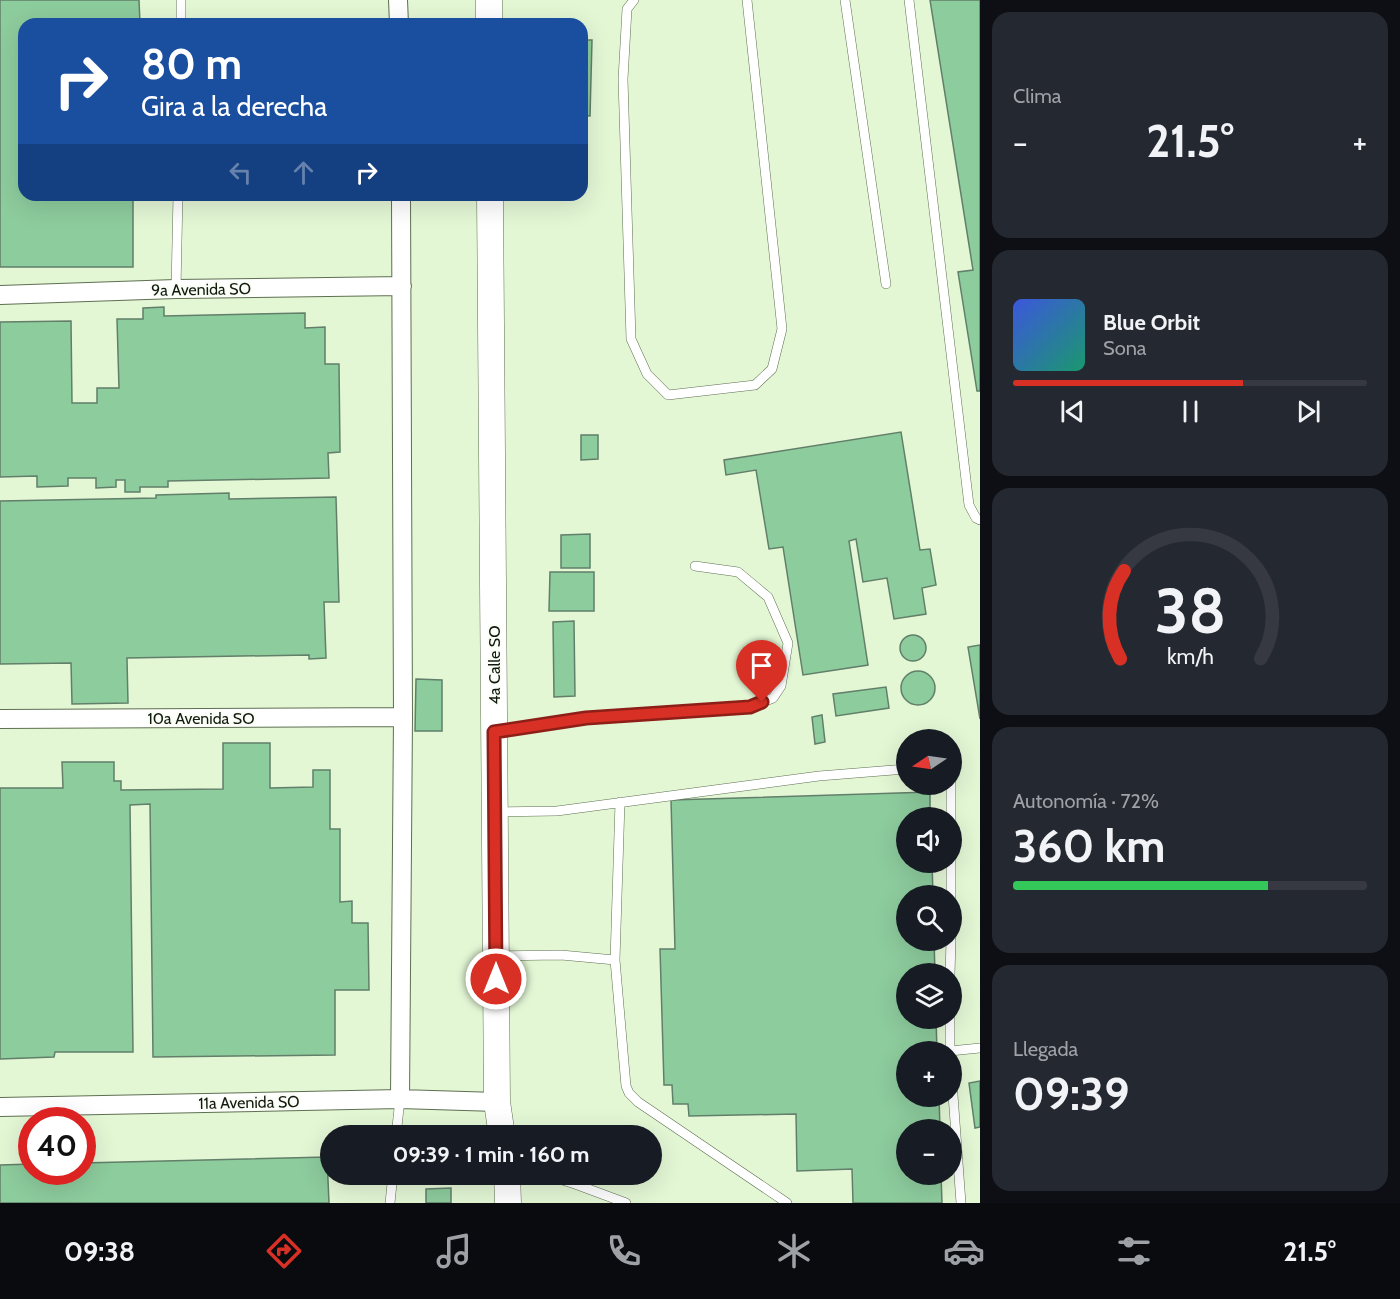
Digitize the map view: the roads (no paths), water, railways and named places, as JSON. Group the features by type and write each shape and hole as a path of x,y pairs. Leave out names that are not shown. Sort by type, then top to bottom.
{"street":[{"path":"398,0 399,18"},
{"path":"489,0 489,18"},
{"path":"400,1099 403,717 401,201"},
{"name":"4a Calle SO","path":"490,201 497,1102 500,1125"},
{"name":"9a Avenida SO","path":"0,296 176,289 402,286"},
{"name":"10a Avenida SO","path":"0,719 403,717"},
{"name":"11a Avenida SO","path":"0,1107 400,1099 497,1102"},
{"path":"507,1185 508,1203"}],"lane":[{"path":"181,0 181,18"},
{"path":"634,0 627,9 623,79 631,339 647,374 668,395 756,385 772,369 782,329 747,0"},
{"path":"845,0 885,284"},
{"path":"909,0 969,505 976,518 980,520"},
{"path":"176,289 178,201"},
{"path":"494,732 586,718 750,707 773,698 782,686 788,644 768,597 738,572 695,566"},
{"path":"495,812 557,811 819,776 896,770"},
{"path":"951,795 951,885"},
{"path":"620,802 615,960 626,1086 638,1102 787,1203"},
{"path":"496,956 561,955 615,960"},
{"path":"962,1050 980,1048"},
{"path":"397,1125 400,1099"},
{"path":"954,1107 961,1203"},
{"path":"390,1203 392,1185"},
{"path":"577,1185 625,1203"}]}
